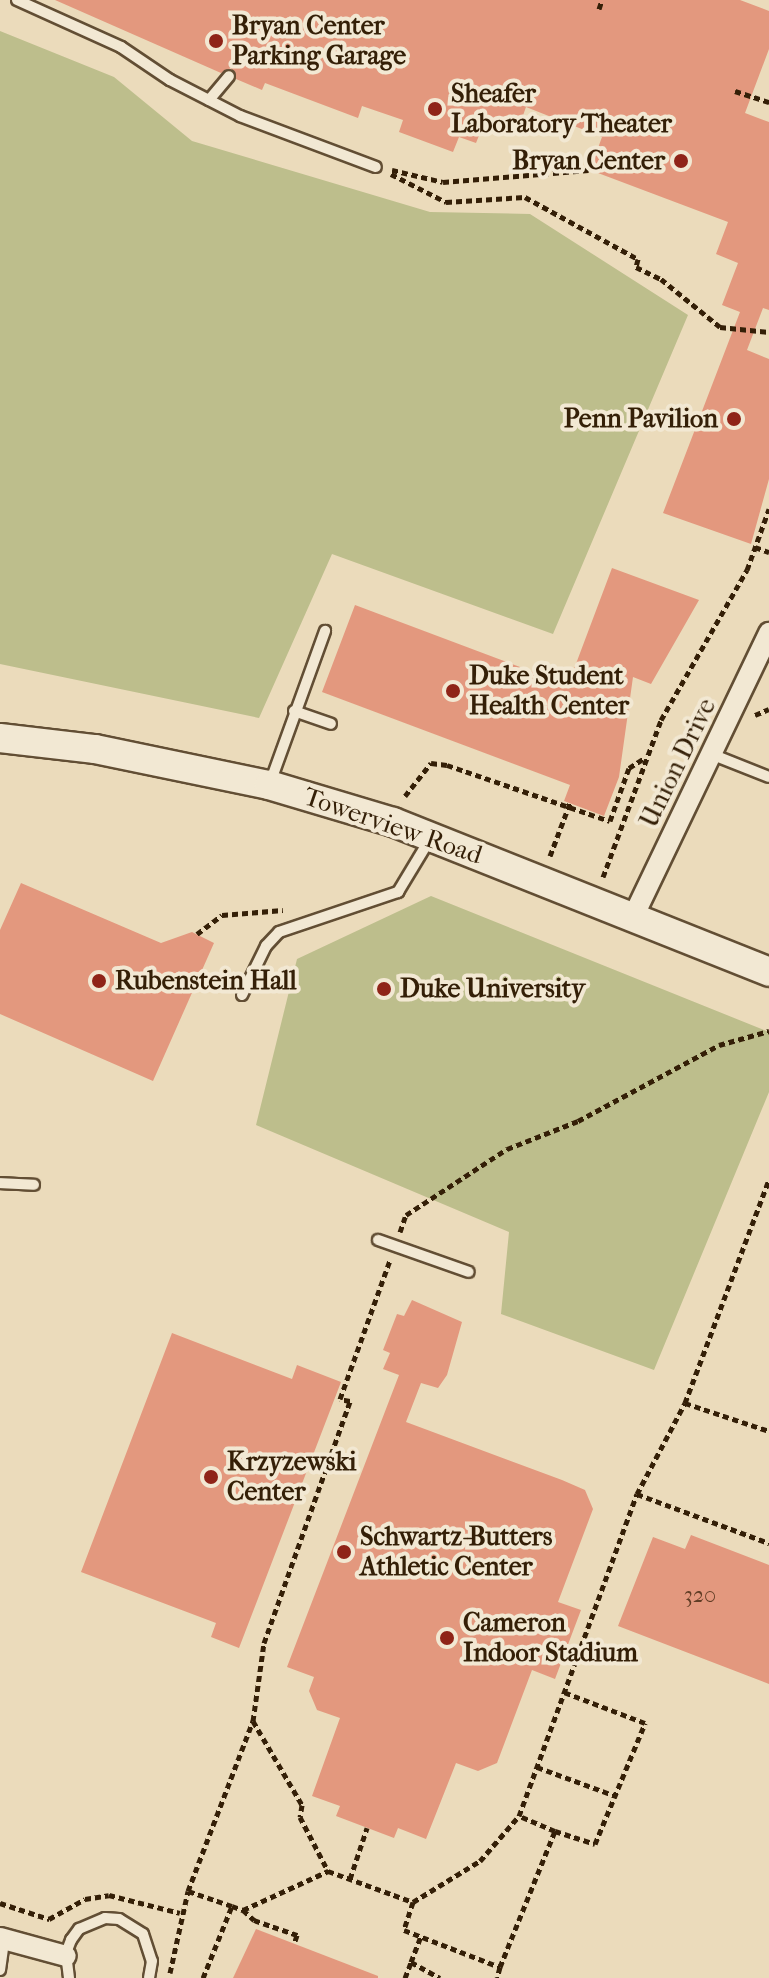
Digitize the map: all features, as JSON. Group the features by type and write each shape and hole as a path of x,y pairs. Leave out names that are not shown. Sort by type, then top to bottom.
{"street":[{"name":"Union Drive","path":"634,915 769,633"},
{"name":"Towerview Road","path":"0,738 95,749 269,785 431,837 634,915 769,972"},
{"path":"2,1939 66,1956"}],"lane":[{"path":"17,0 121,47 209,100 376,167"},
{"path":"209,100 229,76"},
{"path":"269,785 325,631"},
{"path":"294,711 331,724"},
{"path":"711,754 769,777"},
{"path":"242,995 266,946 279,932 398,892 431,837"},
{"path":"0,1183 34,1185"},
{"path":"378,1240 469,1272"},
{"path":"69,1978 66,1956 79,1929 105,1918 119,1919 134,1926 150,1947 149,1978"},
{"path":"0,1970 2,1939"}],"path":[{"path":"599,9 602,0"},
{"path":"735,91 769,102"},
{"path":"376,167 443,182 589,170"},
{"path":"376,167 446,202 525,197 638,259 636,267 661,279 720,327 769,332"},
{"path":"603,877 645,758 755,547 769,509"},
{"path":"755,547 769,552"},
{"path":"750,717 769,709"},
{"path":"405,796 431,763 447,765 610,821 629,768 645,758"},
{"path":"550,856 570,803"},
{"path":"168,1978 188,1891 253,1721 264,1643 350,1401 340,1399 406,1215 507,1149 578,1121 719,1045 769,1031"},
{"path":"500,1967 404,1930 413,1902 480,1861 519,1816 637,1494 685,1403 769,1180"},
{"path":"685,1403 769,1431"},
{"path":"637,1494 769,1543"},
{"path":"519,1816 595,1844 645,1723 564,1692"},
{"path":"253,1721 302,1805 300,1817 328,1871 413,1902"},
{"path":"537,1767 616,1796"},
{"path":"350,1879 367,1828"},
{"path":"497,1978 555,1831"},
{"path":"243,1910 328,1871"},
{"path":"188,1891 243,1910 254,1920 297,1935 294,1944"},
{"path":"203,1978 232,1906"},
{"path":"405,1978 421,1936"},
{"path":"411,1962 441,1974 440,1978"}],"green space":[{"path":"0,31 114,77 192,141 430,212 530,214 688,315 553,634 332,554 259,718 0,664"},
{"path":"431,896 769,1032 769,1092 654,1370 501,1314 509,1232 256,1125 297,959"}],"building":[{"name":"Bryan Center","path":"55,0 740,0 769,11 769,49 745,113 769,122 769,310 763,308 747,350 769,359 769,479 751,544 663,513 740,312 722,305 738,263 716,254 728,222 590,170 602,137 526,107 520,124 504,118 498,134 482,128 476,143 459,137 453,152 399,132 403,120 362,106 358,118 265,83 262,90 236,79 231,68 221,73"},
{"name":"Duke Student Health Center","path":"612,568 699,600 651,684 633,677 619,777 604,816 564,801 570,785 322,692 355,605 568,685"},
{"name":"Rubenstein Hall","path":"21,883 161,943 192,932 214,943 153,1081 0,1014 0,930"},
{"name":"Cameron Indoor Stadium","path":"412,1300 462,1322 447,1375 438,1388 421,1383 406,1422 585,1490 593,1509 558,1602 581,1610 555,1679 532,1670 497,1763 478,1771 456,1763 426,1839 398,1828 394,1838 336,1816 340,1806 312,1796 340,1718 317,1710 309,1691 314,1677 287,1667 399,1375 383,1369 390,1353 383,1350 397,1314 404,1316"},
{"name":"Krzyzewski Center","path":"172,1333 292,1379 297,1365 341,1382 239,1648 211,1637 216,1623 81,1572"},
{"path":"691,1535 769,1565 769,1684 618,1626 653,1537 685,1549"},
{"path":"256,1929 378,1976 378,1978 233,1978"}],"place":[{"name":"Bryan Center Parking Garage","path":"216,41"},
{"name":"Sheafer Laboratory Theater","path":"435,109"},
{"name":"Bryan Center","path":"681,161"},
{"name":"Penn Pavilion","path":"734,419"},
{"name":"Duke Student Health Center","path":"453,691"},
{"name":"Rubenstein Hall","path":"99,981"},
{"name":"Duke University","path":"384,989"},
{"name":"Krzyzewski Center","path":"211,1477"},
{"name":"Schwartz-Butters Athletic Center","path":"344,1552"},
{"name":"Cameron Indoor Stadium","path":"447,1638"}]}
